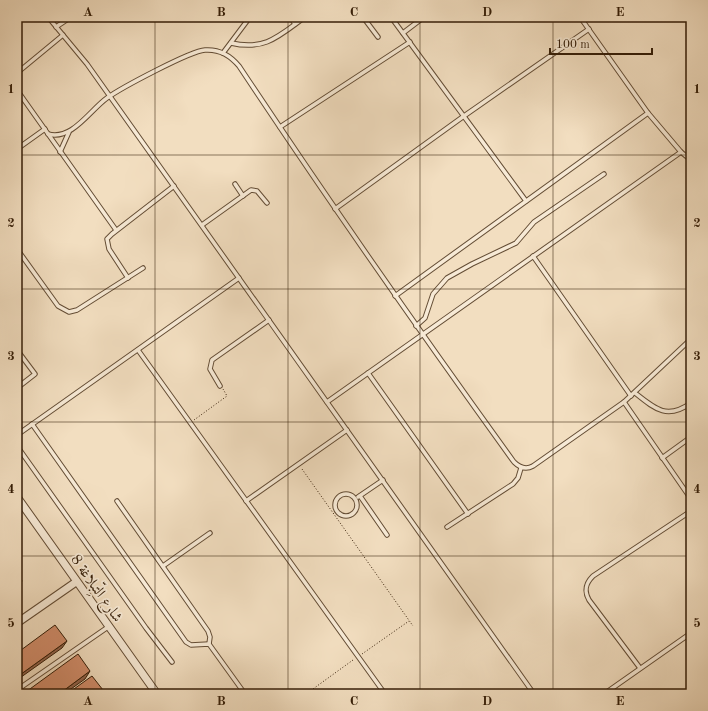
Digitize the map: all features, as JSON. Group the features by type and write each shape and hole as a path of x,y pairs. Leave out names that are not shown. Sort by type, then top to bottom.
{"street":[{"name":"شارع التِّبلاغة 8","path":"17,497 157,694"},
{"path":"17,624 76,582"}],"lane":[{"path":"48,17 87,64 110,96 534,694"},
{"path":"56,27 71,17"},
{"path":"223,53 250,17"},
{"path":"290,17 295,24"},
{"path":"231,43 249,46 263,44 275,38 305,17"},
{"path":"363,17 378,37"},
{"path":"391,17 526,201"},
{"path":"403,33 424,17"},
{"path":"580,17 648,113 681,152 691,160"},
{"path":"336,209 464,116 589,29"},
{"path":"17,73 63,35"},
{"path":"280,127 410,42"},
{"path":"48,134 59,136 69,132 110,96 191,53 204,50 223,53 239,66 422,335 514,462 521,468"},
{"path":"17,90 116,230"},
{"path":"395,296 648,113"},
{"path":"17,149 44,129"},
{"path":"60,152 69,132"},
{"path":"327,402 681,152"},
{"path":"416,326 424,318 433,294 447,278 516,243 534,222 604,174"},
{"path":"235,184 243,196"},
{"path":"128,278 107,246 107,239 116,230 174,186"},
{"path":"202,225 243,196 255,190 266,203"},
{"path":"17,249 44,288 58,306 65,311 78,310 143,268"},
{"path":"533,256 632,396"},
{"path":"17,435 239,278"},
{"path":"220,386 210,369 212,360 269,320"},
{"path":"521,468 533,466 632,396 691,339"},
{"path":"17,350 35,374 17,388"},
{"path":"138,350 385,694"},
{"path":"368,373 468,514"},
{"path":"635,393 651,405 671,412 679,411 691,403"},
{"path":"624,402 691,499"},
{"path":"32,424 186,642 191,645 209,644"},
{"path":"246,501 347,430"},
{"path":"662,458 691,437"},
{"path":"17,446 146,628 172,662"},
{"path":"447,528 513,484 518,478 521,468"},
{"path":"356,499 383,480"},
{"path":"347,494 356,499 357,509 354,513 345,516 335,513 338,497 347,494"},
{"path":"360,496 387,535"},
{"path":"117,501 208,631 210,638 209,644 245,694"},
{"path":"640,668 589,600 586,585 592,576 691,511"},
{"path":"163,566 210,533"},
{"path":"17,690 108,627"},
{"path":"604,694 691,633"},
{"path":"73,652 77,658"}],"path":[{"path":"190,422 227,396 220,386"},
{"path":"298,464 335,513 413,626"}],"building":[{"path":"17,573 22,581 17,584"},
{"path":"55,625 67,641 17,677 17,653"},
{"path":"78,654 90,671 59,694 23,694"},
{"path":"92,676 103,690 98,694 67,694"}]}
